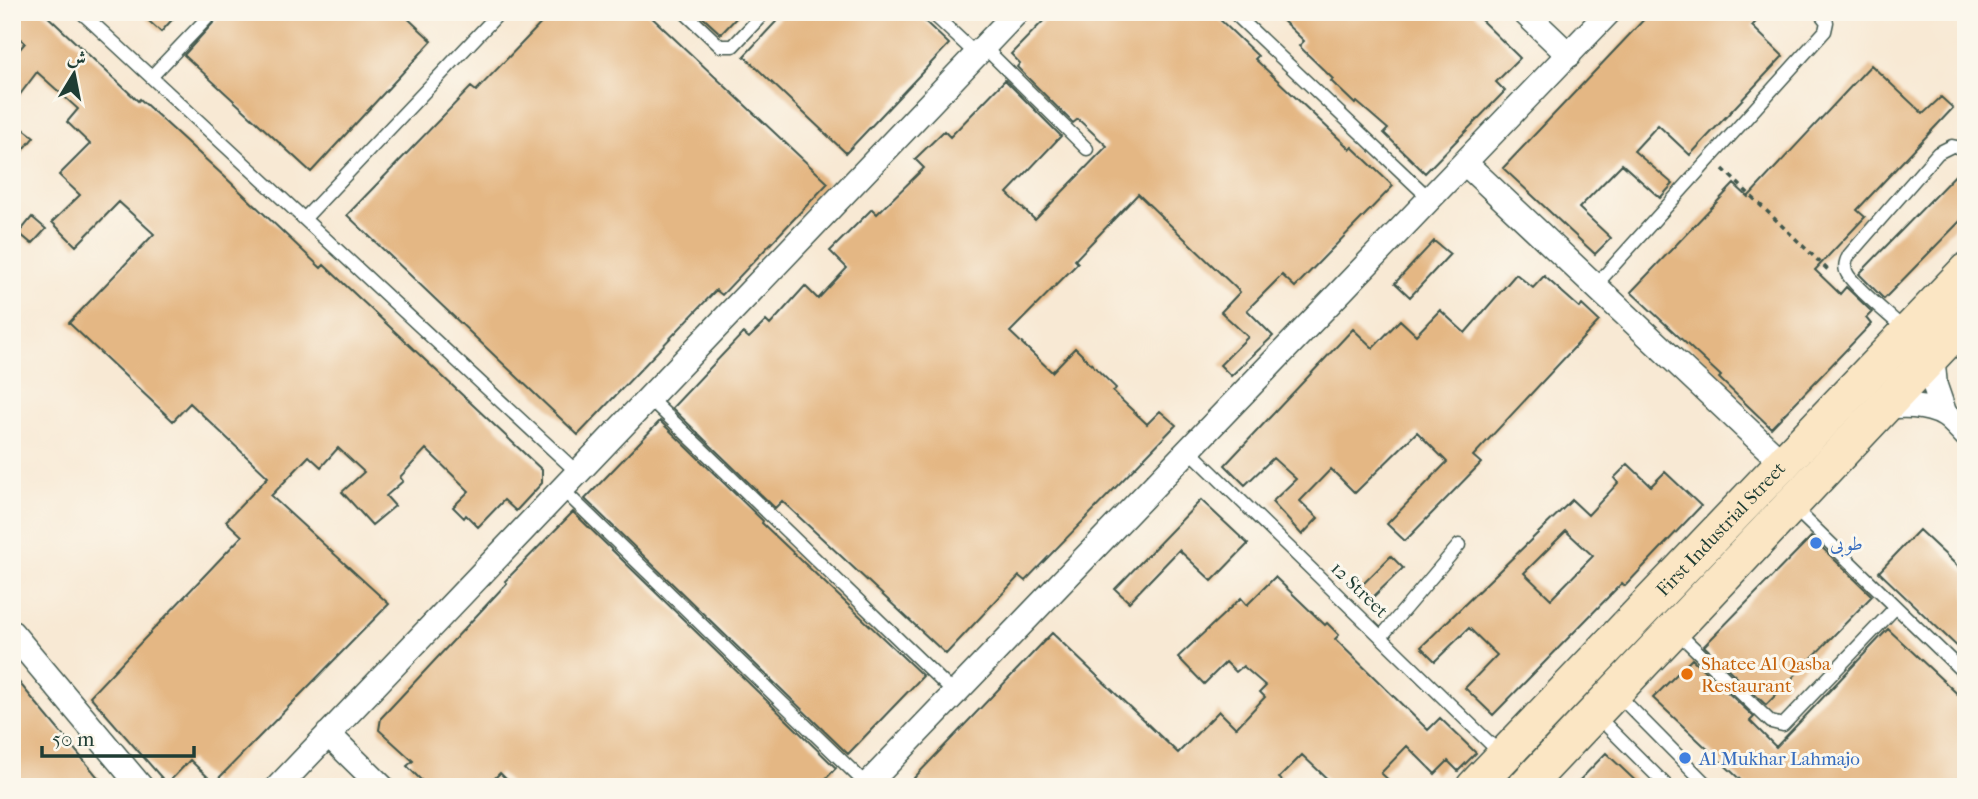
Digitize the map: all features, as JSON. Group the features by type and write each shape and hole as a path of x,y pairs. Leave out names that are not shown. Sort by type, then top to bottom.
{"main road":[{"name":"First Industrial Street","path":"1525,787 1882,407 1966,271"},
{"name":"First Industrial Street","path":"1474,787 1783,463 1920,343 1966,320"}],"street":[{"path":"278,787 1017,12"},
{"path":"1524,12 1569,55"},
{"path":"866,786 1609,12"},
{"path":"1465,163 1783,463"},
{"path":"1920,343 1945,415 1966,435"},
{"path":"1882,407 1914,406 1945,415"},
{"path":"12,633 141,787"},
{"path":"328,734 382,787"}],"lane":[{"path":"81,12 304,219 570,481 866,786"},
{"path":"152,77 213,12"},
{"path":"304,219 500,12"},
{"path":"684,12 720,47 733,46 765,12"},
{"path":"931,12 981,51 1087,149"},
{"path":"1233,12 1430,199"},
{"path":"1595,286 1825,31 1827,22 1819,12"},
{"path":"1920,343 1850,279 1845,267 1846,260 1938,153 1952,146 1966,149"},
{"path":"649,398 955,694"},
{"name":"12 Street","path":"1189,450 1504,756"},
{"path":"1791,504 1966,676"},
{"path":"1381,637 1459,545"},
{"path":"1674,628 1771,722 1783,725 1896,607"},
{"path":"1604,702 1668,787"},
{"path":"1604,702 1709,787"}],"path":[{"path":"1710,158 1831,273"}],"building":[{"path":"12,12 43,12 321,268 324,265 542,470 542,483 516,511 504,500 478,527 453,507 469,491 426,449 400,477 403,481 386,496 395,506 372,525 342,492 364,472 338,448 321,467 309,456 271,496 389,604 214,783 190,760 167,784 90,696 242,536 226,521 268,477 190,403 173,421 69,323 154,234 119,202 76,246 52,222 80,195 59,175 90,144 67,122 78,109 37,72 12,105 13,57 25,43 12,31"},
{"path":"139,12 179,12 161,32"},
{"path":"223,12 401,12 432,41 311,172 184,55"},
{"path":"552,12 646,12 828,183 722,295 716,290 578,435 347,215 471,87 476,91"},
{"path":"697,12 742,12 721,34"},
{"path":"785,12 915,12 949,44 846,153 744,56"},
{"path":"1052,12 1212,12 1258,56 1255,59 1393,186 1295,287 1282,275 1247,310 1273,336 1231,376 1220,365 1248,337 1221,312 1240,292 1138,194 1075,260 1078,263 1010,332 1052,372 1075,348 1116,388 1113,392 1147,424 1160,411 1176,425 1025,581 1019,576 946,654 782,501 775,508 672,408 743,333 749,338 766,321 770,325 805,286 818,299 847,268 830,251 872,209 877,214 924,168 915,159 944,131 950,137 1005,80 1061,136 1007,193 1035,220 1107,146 1078,119 1073,123 1017,67 1020,63 1011,54"},
{"path":"1274,12 1473,12 1520,58 1496,82 1505,91 1425,173 1384,133 1388,129 1357,102 1355,104 1331,81 1333,79 1299,46 1304,41"},
{"path":"1651,12 1765,12 1752,26 1783,56 1690,155 1658,125 1634,151 1673,184 1660,198 1622,164 1579,208 1611,238 1595,254 1503,168"},
{"path":"1871,65 1923,114 1941,97 1953,108 1857,210 1865,217 1815,270 1840,294 1846,287 1872,312 1866,318 1871,324 1771,428 1719,378 1721,376 1631,292 1734,184 1748,197"},
{"path":"12,120 34,137 12,164"},
{"path":"1966,164 1966,215 1884,299 1859,274"},
{"path":"32,217 46,229 32,244 19,233"},
{"path":"1434,241 1450,254 1410,297 1395,283"},
{"path":"1516,274 1533,288 1544,276 1599,321 1473,456 1481,463 1405,541 1387,524 1447,462 1417,432 1355,493 1331,469 1300,501 1318,518 1302,535 1272,502 1296,479 1273,458 1245,485 1225,465 1353,329 1373,348 1400,320 1416,335 1440,310 1465,333"},
{"path":"660,421 763,521 762,523 923,676 848,754 585,499"},
{"path":"1628,464 1651,486 1665,472 1701,506 1625,586 1622,583 1493,715 1465,688 1497,655 1469,628 1435,661 1421,647 1572,500 1588,515 1618,483 1614,478","holes":["1566,531 1593,556 1551,599 1524,573"]},
{"path":"1201,500 1248,544 1212,581 1179,550 1129,602 1115,589"},
{"path":"573,512 836,768 818,787 514,787 500,773 486,787 428,787 407,766 413,761 379,730 381,718 507,583 505,581"},
{"path":"1919,530 1966,574 1966,655 1879,572"},
{"path":"1811,537 1872,596 1766,705 1704,646"},
{"path":"1391,556 1403,568 1368,602 1357,590"},
{"path":"1275,577 1339,635 1335,639 1428,730 1440,718 1476,753 1458,771 1448,761 1435,774 1407,746 1381,773 1396,787 1336,787 1302,755 1279,778 1289,787 923,787 914,778 1052,633 1178,753 1219,711 1236,728 1265,697 1260,692 1266,686 1243,666 1236,672 1226,662 1204,684 1178,657 1241,598 1247,605"},
{"path":"1888,629 1966,702 1966,787 1748,787 1653,698 1692,659 1754,717 1750,721 1776,747"},
{"path":"12,674 106,787 12,787"},
{"path":"1606,753 1642,787 1573,787"}],"place":[{"name":"طوبى","path":"1816,543"},
{"name":"Shatee Al Qasba Restaurant","path":"1687,674"},
{"name":"Al Mukhar Lahmajo","path":"1685,758"}]}
